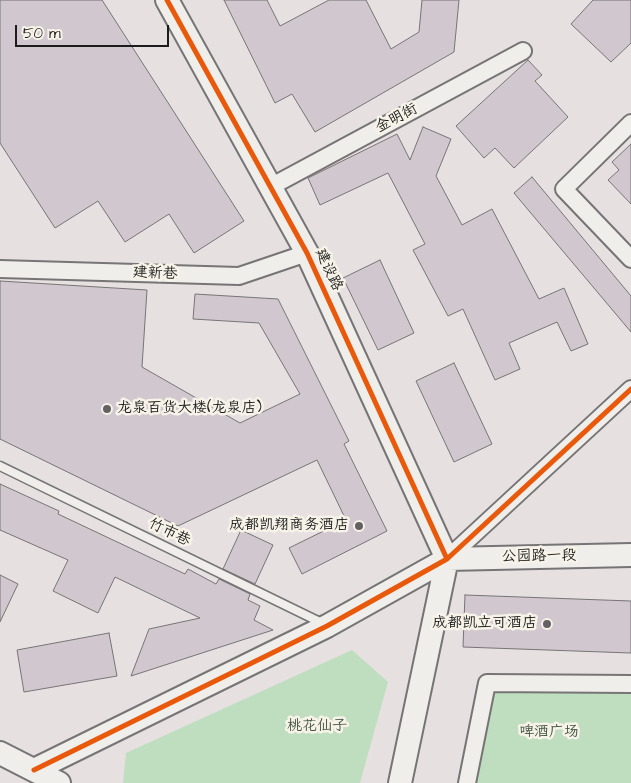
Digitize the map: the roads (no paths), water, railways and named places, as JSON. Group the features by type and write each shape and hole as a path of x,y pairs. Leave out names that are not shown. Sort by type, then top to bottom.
{"street":[{"name":"建设路","path":"168,0 272,186 307,253 447,559"},
{"name":"金明街","path":"272,186 523,52"},
{"path":"631,123 564,189 631,259"},
{"name":"建新巷","path":"0,268 239,276 307,253"},
{"path":"34,770 327,626 447,559 629,396"},
{"name":"公园路一段","path":"447,559 631,555"},
{"path":"400,783 447,559"},
{"path":"467,783 487,683 631,684"},
{"path":"0,754 59,783"}],"lane":[{"name":"竹市巷","path":"0,466 327,626"}],"place":[{"name":"龙泉百货大楼(龙泉店)","path":"107,409"},
{"name":"成都凯翔商务酒店","path":"359,526"},
{"name":"成都凯立可酒店","path":"547,624"}],"park label":[{"name":"桃花仙子","path":"317,727"},
{"name":"啤酒广场","path":"549,733"}]}
